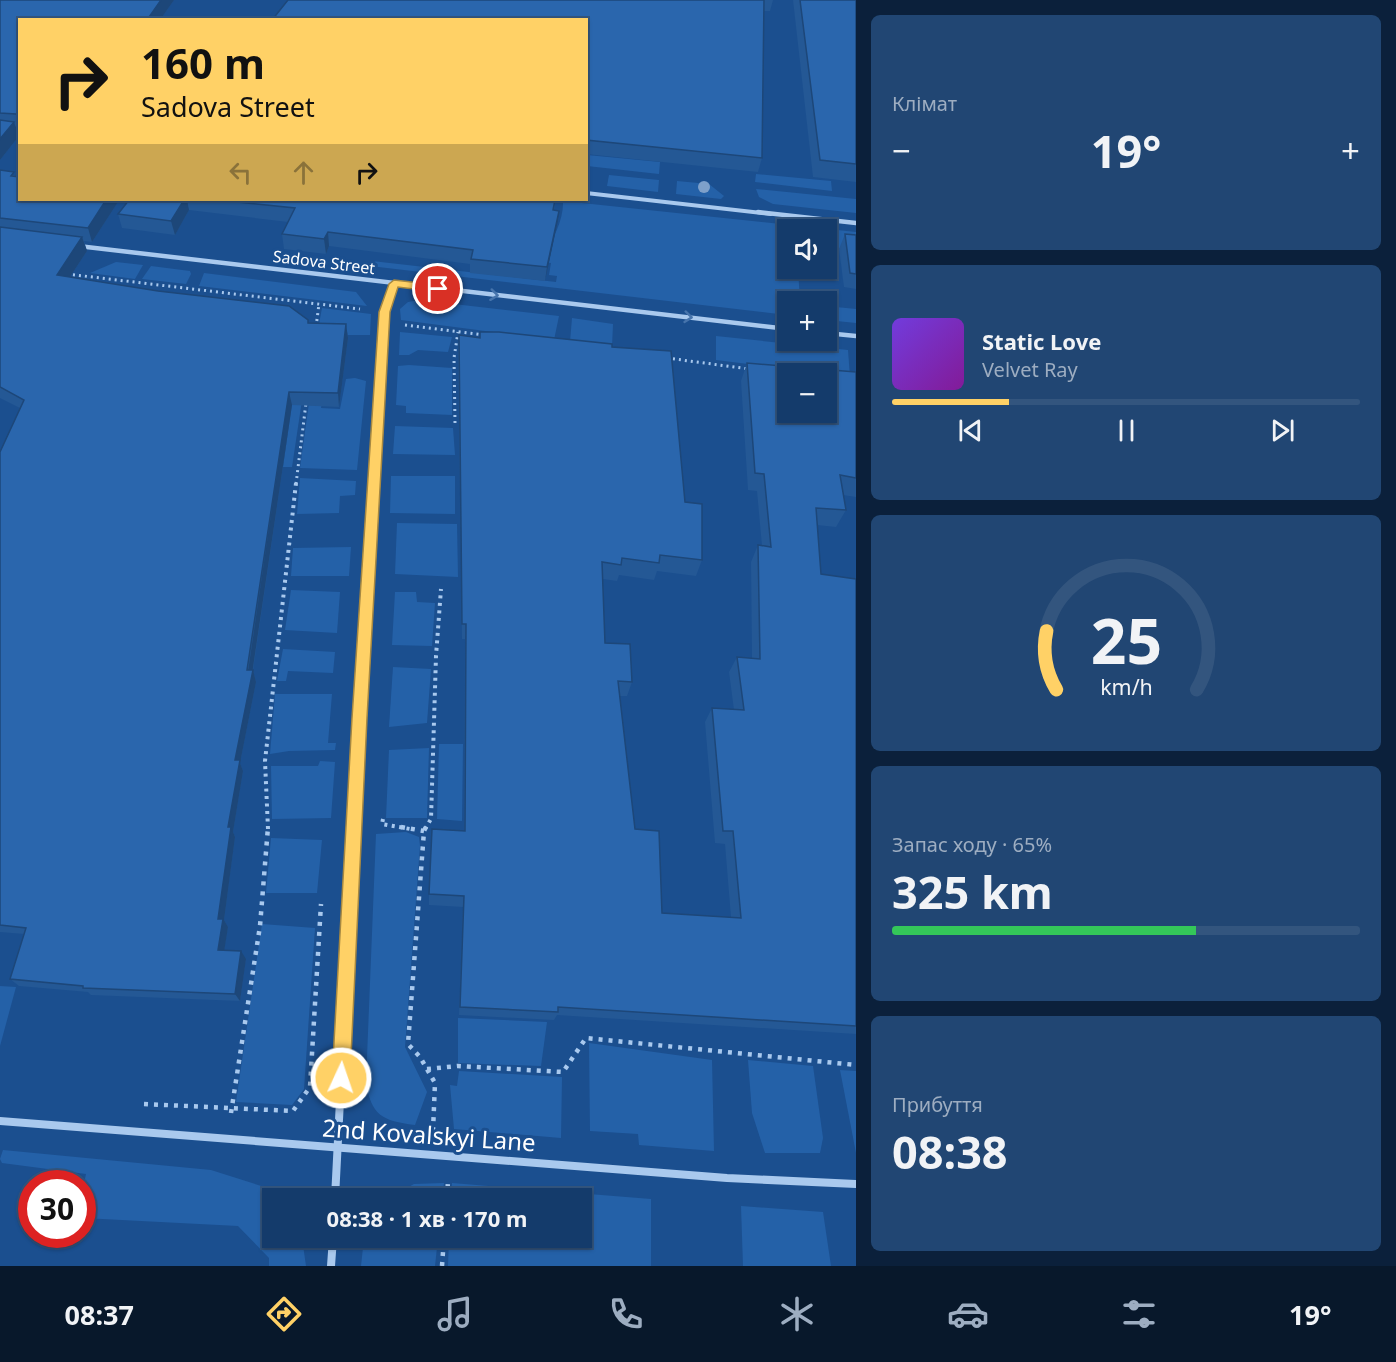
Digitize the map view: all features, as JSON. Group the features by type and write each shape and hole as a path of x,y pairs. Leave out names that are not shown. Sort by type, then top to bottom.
{"street":[{"path":"588,193 856,223"},
{"name":"Sadova Street","path":"68,244 394,284 777,327"},
{"path":"336,1188 384,312 394,284"},
{"path":"837,334 856,336"},
{"name":"2nd Kovalskyi Lane","path":"0,1121 727,1178 856,1184"},
{"path":"331,1266 332,1248"}],"path":[{"path":"315,337 319,304"},
{"path":"455,423 454,358 458,332"},
{"path":"229,1140 260,926 268,827 266,761 272,687 308,393"},
{"path":"441,589 430,819 424,831 408,1044 435,1083 432,1155 449,1182 448,1188"},
{"path":"142,1103 293,1111 310,1087 322,901"},
{"path":"427,1069 458,1066 563,1071 586,1038 856,1065"},
{"path":"442,1266 443,1248"}],"shaded area":[{"path":"588,155 660,162 659,174 588,166"},
{"path":"756,174 831,181 832,191 755,182"},
{"path":"609,175 659,180 658,192 607,186"},
{"path":"677,181 709,184 724,196 721,199 676,194"},
{"path":"756,189 856,199 856,213 773,204 759,197"},
{"path":"563,201 777,224 777,279 799,279 799,291 777,291 777,314 370,266 372,261 556,282 557,276 549,275 551,263 540,262 559,225"},
{"path":"837,230 856,232 856,250 837,248"},
{"path":"116,262 143,265 135,279 90,273"},
{"path":"151,266 190,271 191,274 186,284 142,279"},
{"path":"204,273 356,292 367,306 199,286"},
{"path":"419,300 559,316 554,340 401,320 400,309 408,302"},
{"path":"837,307 856,309 856,323 837,321"},
{"path":"322,308 371,314 370,335 317,335"},
{"path":"572,318 613,324 612,347 570,342"},
{"path":"400,332 452,337 448,352 418,350 409,355 399,355"},
{"path":"716,336 777,342 777,351 848,350 850,377 837,375 837,363 777,363 777,368 716,360"},
{"path":"398,366 452,368 452,415 406,413 406,406 396,405"},
{"path":"355,378 366,381 357,470 300,468 312,381 326,380 321,408 340,409 346,379"},
{"path":"295,380 305,380 292,467 283,467"},
{"path":"395,426 453,428 455,455 393,454"},
{"path":"391,476 455,476 455,514 390,513"},
{"path":"300,478 356,481 355,495 340,496 339,513 297,514"},
{"path":"397,523 457,524 458,577 395,574"},
{"path":"351,547 349,576 291,576 293,548"},
{"path":"291,590 340,592 337,633 285,630"},
{"path":"395,592 416,592 417,602 435,603 432,646 392,645"},
{"path":"283,649 335,652 333,673 288,671 286,681 277,681"},
{"path":"393,667 431,669 427,723 389,727"},
{"path":"275,694 332,694 328,743 336,743 335,750 289,751 270,754"},
{"path":"439,744 463,744 462,821 437,819"},
{"path":"429,748 427,818 386,818 389,750"},
{"path":"320,761 335,762 331,818 272,819 271,766 318,766"},
{"path":"406,832 419,837 420,846 405,1047 427,1092 415,1125 394,1121 380,1114 371,1102 366,1082 376,834"},
{"path":"271,838 322,840 317,893 266,893"},
{"path":"262,924 315,928 304,1089 292,1105 236,1102"},
{"path":"0,986 16,987 0,1046"},
{"path":"458,1018 547,1022 541,1066 458,1063"},
{"path":"589,1043 712,1060 714,1151 639,1145 638,1134 590,1131"},
{"path":"748,1060 813,1066 823,1138 820,1153 765,1153 752,1113"},
{"path":"840,1070 856,1071 856,1153"},
{"path":"459,1071 562,1077 561,1138 454,1129 450,1085 457,1086"},
{"path":"3,1150 211,1170 268,1188 262,1188 262,1248 303,1248 306,1266 269,1266 269,1258 238,1226 96,1219 96,1170 55,1170 2,1163 0,1159"},
{"path":"444,1183 443,1188 407,1188 414,1184"},
{"path":"452,1183 514,1188 452,1188"},
{"path":"592,1194 651,1199 651,1266 448,1266 449,1248 592,1248"},
{"path":"741,1206 823,1212 831,1266 743,1266"},
{"path":"363,1248 437,1248 435,1266 361,1266"}],"building":[{"path":"0,0 161,0 148,18 18,18 18,115 0,113"},
{"path":"288,0 764,0 762,158 588,140 588,18 274,18"},
{"path":"800,0 856,0 856,164 820,160"},
{"path":"0,120 14,122 0,139"},
{"path":"0,170 14,172 11,176 18,177 18,201 105,201 88,228 0,218"},
{"path":"128,201 183,201 171,221 118,214"},
{"path":"228,201 555,201 553,210 559,211 547,267 471,259 473,250 328,232 324,239 282,234 295,208"},
{"path":"0,227 82,237 57,275 158,291 289,306 308,320 308,323 346,324 338,393 289,392 247,670 253,670 235,760 240,760 228,827 231,827 218,919 223,919 218,950 241,951 235,994 83,988 83,986 10,979 26,928 0,925 0,452 24,400 0,387"},
{"path":"845,234 856,235 856,274 850,273"},
{"path":"480,332 499,332 612,344 612,347 671,351 685,502 702,504 702,560 660,555 659,563 622,558 621,565 602,562 605,643 630,644 632,682 618,681 635,829 659,831 662,913 741,918 733,831 723,831 712,708 744,710 737,657 760,659 758,545 771,547 764,474 755,473 747,363 777,365 777,423 837,423 837,370 856,372 856,478 840,475 846,510 816,508 821,574 856,579 856,1026 558,1007 558,1012 460,1007 464,896 429,894 432,829 465,831 466,624 462,624 459,335 480,338"}],"route":[{"path":"341,1078 384,312 394,284 438,289"}]}
